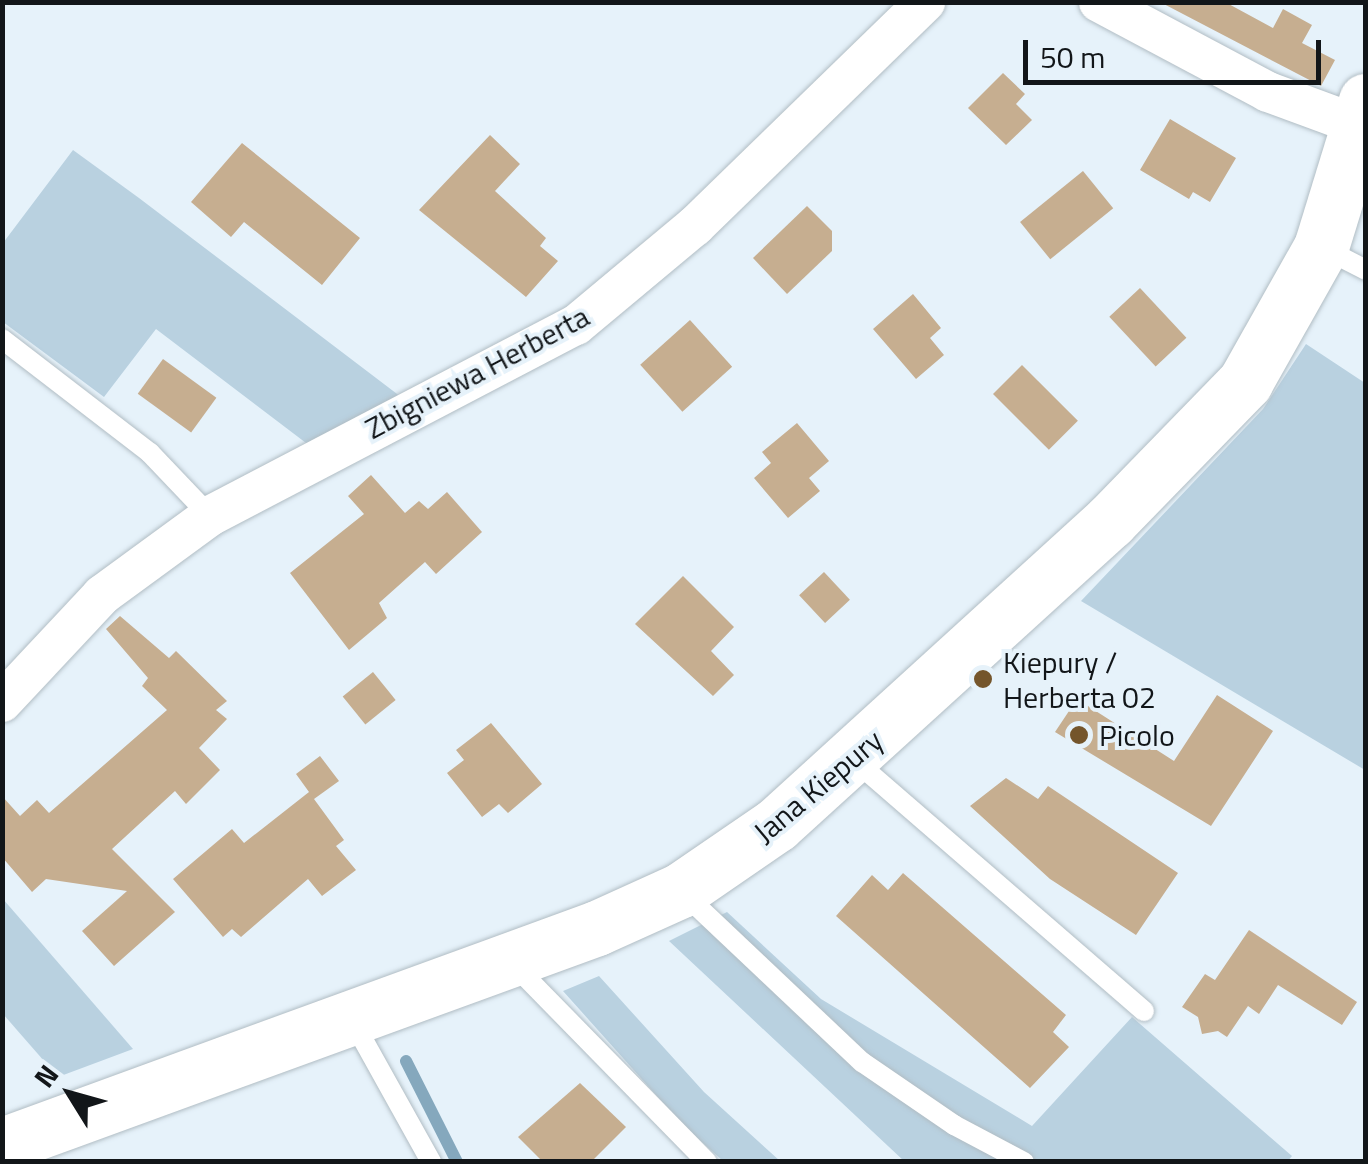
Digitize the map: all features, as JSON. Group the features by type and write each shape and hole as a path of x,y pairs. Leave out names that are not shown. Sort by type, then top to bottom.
{"street":[{"name":"Zbigniewa Herberta","path":"2,702 102,595 210,516 576,325 696,226 925,2"},
{"path":"1099,2 1268,92 1364,118"},
{"name":"Jana Kiepury","path":"2,1145 509,960 681,890 777,824 853,759 1212,422 1343,258 1364,118"}],"lane":[{"path":"2,339 150,453 210,516"},
{"path":"853,759 1144,1012"},
{"path":"681,890 862,1062 954,1125 1024,1162"},
{"path":"509,960 706,1162"},
{"path":"350,1016 431,1162"}],"shaded area":[{"path":"73,150 405,400 310,446 156,329 104,397 3,322 3,243"},
{"path":"1306,344 1365,383 1365,770 1081,601 1263,409"},
{"path":"3,899 133,1049 58,1077 3,1014"},
{"path":"727,912 821,999 1032,1126 1132,1017 1292,1156 1287,1162 904,1161 669,941"},
{"path":"599,976 704,1092 780,1161 723,1161 682,1124 563,991"}],"building":[{"path":"1160,2 1225,2 1273,28 1283,9 1312,25 1302,43 1335,60 1321,86"},
{"path":"1003,73 1025,94 1016,104 1032,120 1006,145 968,108"},
{"path":"1170,119 1236,158 1210,202 1193,192 1189,199 1140,170"},
{"path":"490,135 520,164 495,191 546,238 540,246 558,261 526,297 419,210"},
{"path":"242,143 360,238 322,285 244,222 231,237 191,202"},
{"path":"1083,171 1113,208 1050,259 1020,222"},
{"path":"807,206 832,231 832,251 787,294 753,258"},
{"path":"1140,288 1186,338 1156,366 1109,317"},
{"path":"913,294 941,328 930,338 944,355 916,379 873,329"},
{"path":"690,320 732,367 682,412 640,365"},
{"path":"163,359 216,398 191,433 138,394"},
{"path":"1022,365 1078,421 1049,450 993,394"},
{"path":"797,423 829,461 809,478 820,491 788,518 754,478 771,463 762,452"},
{"path":"371,475 405,513 419,501 428,509 447,492 482,532 436,574 425,562 379,603 387,618 349,650 290,573 364,514 348,496"},
{"path":"824,572 850,600 825,623 799,595"},
{"path":"683,576 734,627 711,651 734,675 713,696 635,624"},
{"path":"120,616 169,658 176,651 227,701 216,710 227,719 199,748 220,770 186,804 175,791 112,849 175,912 114,966 82,931 127,891 46,879 32,892 2,857 2,796 20,816 37,800 49,813 167,710 142,686 148,678 106,629"},
{"path":"373,672 396,700 365,725 343,697"},
{"path":"1217,695 1273,731 1211,826 1055,732 1077,699 1174,761"},
{"path":"491,723 542,784 508,813 499,804 482,817 447,773 464,760 456,750"},
{"path":"320,756 339,781 314,799 344,840 336,846 356,870 322,896 308,879 241,937 232,929 223,937 173,879 232,829 244,843 309,792 296,774"},
{"path":"1006,778 1038,799 1048,786 1178,873 1136,935 1050,879 970,806"},
{"path":"903,873 1066,1015 1053,1032 1069,1047 1030,1088 836,916 872,875 888,890"},
{"path":"1249,930 1357,1002 1342,1025 1278,985 1259,1014 1248,1006 1227,1037 1218,1031 1202,1034 1198,1017 1182,1007 1205,974 1215,980"},
{"path":"580,1083 626,1127 591,1162 543,1162 518,1137"}],"waterway":[{"path":"406,1061 457,1162"}],"place":[{"name":"Kiepury / Herberta 02","path":"983,679"},
{"name":"Picolo","path":"1079,735"}]}
